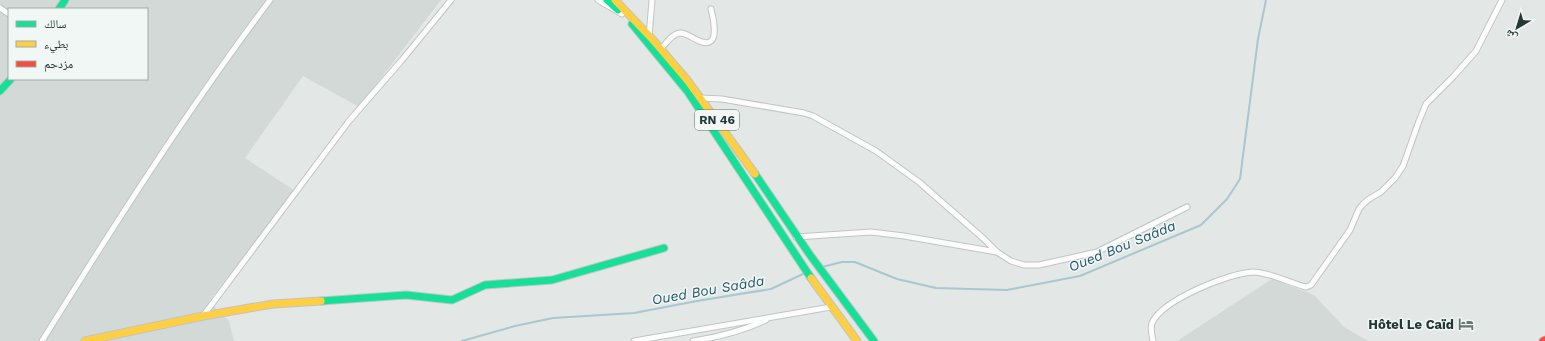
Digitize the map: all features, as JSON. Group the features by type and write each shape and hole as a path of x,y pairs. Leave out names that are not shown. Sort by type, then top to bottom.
{"main road":[{"name":"RN 46","path":"607,0 648,43 688,92 791,250 857,341"},
{"name":"RN 46","path":"615,0 650,35 701,98 796,237 832,287 874,341"},
{"path":"0,91 9,80"},
{"path":"85,341 203,316 273,304 406,295 452,300 485,285 552,280 636,258 664,248"}],"street":[{"path":"42,341 168,145 235,46 270,0"},
{"path":"203,316 349,121 402,60 451,0"},
{"path":"598,0 622,14"},
{"path":"648,43 650,35 652,0"},
{"path":"1153,341 1151,329 1152,324 1163,310 1194,291 1221,279 1238,274 1254,272 1306,287 1311,285 1350,230 1358,209 1368,199 1381,192 1395,178 1403,166 1426,104 1476,51 1502,0"},
{"path":"661,48 673,36 682,33 702,42 709,41 715,32 711,9"},
{"path":"701,98 722,99 804,113 830,125 876,152 919,182 984,238 997,252 1011,261 1024,265 1039,265 1096,252 1187,207"},
{"path":"796,237 871,232 904,236 997,252"},
{"path":"634,341 831,307"},
{"path":"693,341 719,337 746,329 774,316"}],"shaded area":[{"path":"0,0 441,0 359,107 303,76 245,158 295,191 209,301 229,321 234,341 0,341"},
{"path":"1272,279 1314,295 1344,327 1368,341 1177,341"}],"waterway":[{"name":"Oued Bou Saâda","path":"822,267 842,262 855,262 897,279 936,288 1007,290 1080,276 1201,225 1227,199 1240,179 1258,39 1266,0"},
{"name":"Oued Bou Saâda","path":"462,341 515,326 553,318 634,313 771,289 805,273"}],"traffic: fast":[{"path":"60,8 65,0"},
{"path":"607,0 618,10"},
{"path":"632,24 688,92 811,278"},
{"path":"0,91 10,80"},
{"path":"755,174 810,255 874,341"},
{"path":"321,301 406,295 452,300 485,285 552,280 664,248"}],"traffic: slow":[{"path":"615,0 652,39 687,80 755,174"},
{"path":"811,278 857,341"},
{"path":"85,341 203,316 273,304 321,301"}],"place":[{"name":"Hôtel Le Caïd","path":"1466,324"}]}
